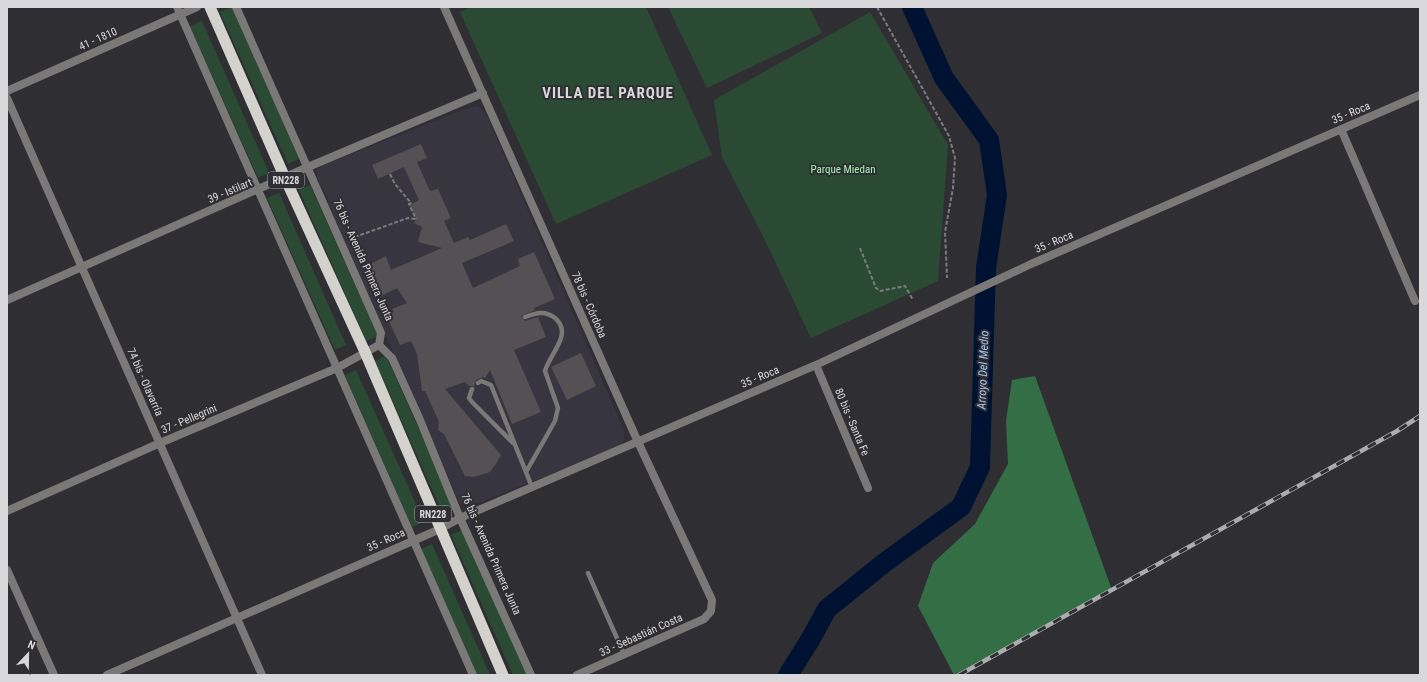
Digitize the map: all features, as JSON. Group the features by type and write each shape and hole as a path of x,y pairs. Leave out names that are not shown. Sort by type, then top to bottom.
{"highway":[{"name":"RN228","path":"210,7 285,178 364,352 503,675"}],"street":[{"name":"41 - 1810","path":"7,91 179,11 197,7"},
{"name":"76 bis - Avenida Primera Junta","path":"236,7 381,333 379,345 392,358 420,420 460,518 531,675"},
{"name":"78 bis - Córdoba","path":"444,7 638,442 712,600 711,611"},
{"path":"179,11 473,675"},
{"name":"39 - Istilart","path":"7,300 82,266 258,191 308,167 483,93"},
{"name":"35 - Roca","path":"107,675 236,617 440,529 460,518 816,365 1031,264 1420,95"},
{"name":"74 bis - Olavarría","path":"7,98 262,675"},
{"path":"1341,129 1415,301"},
{"name":"37 - Pellegrini","path":"7,511 160,443 337,368 379,345"},
{"name":"80 bis - Santa Fe","path":"816,365 868,488"},
{"path":"7,570 54,675"},
{"name":"33 - Sebastián Costa","path":"577,675 704,619 711,611"}],"lane":[{"path":"525,317 537,312 545,313 560,323 563,332 561,341 553,352 545,371 558,408 555,421 526,472"},
{"path":"478,382 481,381 490,385 532,487"},
{"path":"472,389 470,398 472,402 515,444"},
{"path":"588,573 624,654"}],"path":[{"path":"877,7 949,136 955,158 945,232 947,278"},
{"path":"341,242 408,218 416,219 409,204 411,203 395,184 390,174"},
{"path":"860,248 876,288 880,291 905,286 913,300"}],"shaded area":[{"path":"478,106 486,114 624,430 624,440 618,447 471,506 464,506 459,502 344,241 325,193 316,177 317,170 321,166 470,107"}],"green space":[{"path":"232,7 299,159 288,164 220,12"},
{"path":"471,7 646,7 712,155 556,224 460,12"},
{"path":"668,7 809,7 822,33 707,88"},
{"name":"Parque Miedan","path":"870,12 948,145 938,281 811,338 764,238 722,157 714,100"},
{"path":"202,21 269,173 258,178 190,26"},
{"path":"310,185 378,336 366,341 299,190"},
{"path":"279,193 346,345 335,350 267,198"},
{"path":"386,356 454,507 442,512 375,361"},
{"path":"356,370 424,522 412,527 345,375"},
{"path":"1035,376 1112,590 954,675 918,606 933,563 975,524 1008,464 1006,421 1012,380"},
{"path":"462,530 527,675 513,675 451,535"},
{"path":"432,544 490,675 477,675 421,549"}],"building":[{"path":"421,144 427,158 417,162 430,191 438,189 451,218 444,221 454,243 468,237 470,240 506,224 514,241 462,263 473,288 520,266 518,259 534,252 555,299 534,308 535,310 521,316 525,321 538,317 546,337 514,350 541,412 512,424 490,370 485,378 483,377 476,380 474,386 469,386 465,382 445,389 501,455 490,472 474,477 465,476 444,434 438,430 439,422 425,391 422,391 417,354 411,341 400,345 386,315 394,312 392,309 407,303 397,288 377,298 363,268 386,256 391,270 442,248 418,242 422,227 414,223 416,219 410,205 419,200 404,167 378,179 372,165"},
{"path":"581,353 596,386 567,400 551,367"}],"waterway":[{"name":"Arroyo Del Medio","path":"788,675 827,609 884,563 961,507 980,467 986,268 997,195 989,140 944,78 912,7"}],"railway":[{"path":"959,675 1397,431 1420,416"}],"district":[{"name":"VILLA DEL PARQUE","path":"608,93"}]}
